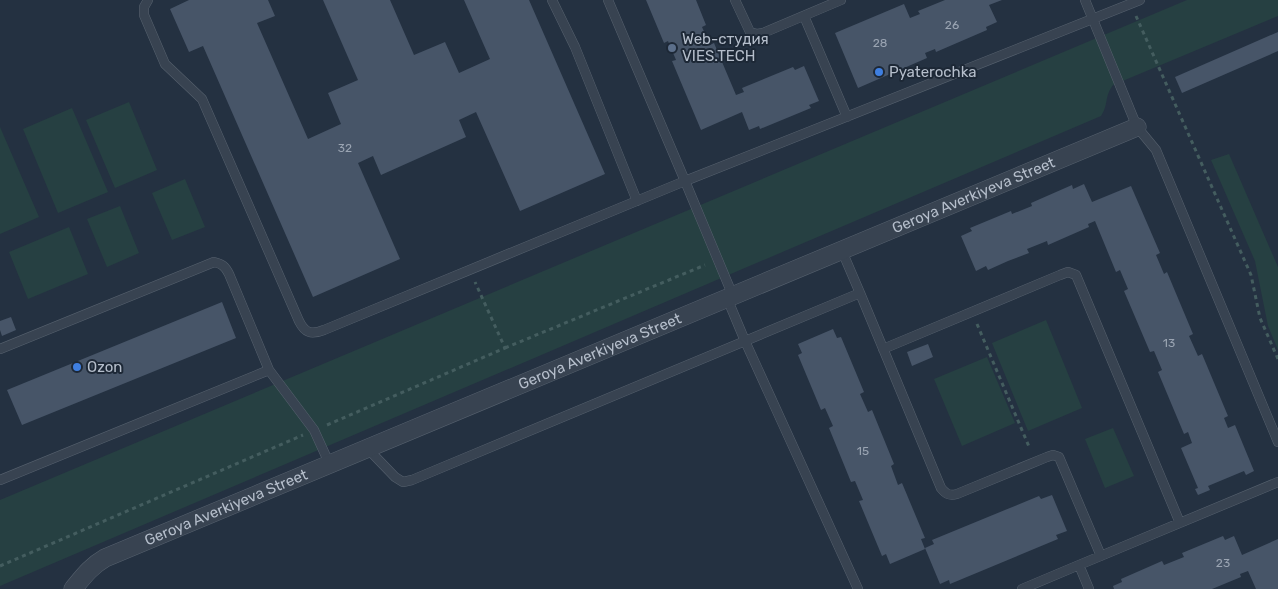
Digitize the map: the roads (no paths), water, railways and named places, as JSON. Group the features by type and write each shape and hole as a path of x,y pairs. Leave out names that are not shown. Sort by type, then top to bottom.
{"street":[{"name":"Geroya Averkiyeva Street","path":"73,589 88,570 105,558 1137,127"}],"lane":[{"path":"148,0 144,7 144,15 165,64 202,99 298,321 308,333 315,334 685,181 1135,2"},
{"path":"552,0 575,47 637,201"},
{"path":"608,0 718,260 745,341 858,589"},
{"path":"735,0 750,32 757,34 841,0"},
{"path":"1085,0 1137,127 1156,150 1278,442"},
{"path":"804,16 847,116"},
{"path":"842,250 937,479 945,493 951,496 1053,455 1059,457 1101,556"},
{"path":"0,349 214,262 221,264 226,267 269,370 314,430 330,465"},
{"path":"883,349 1060,275 1068,272 1076,275 1180,523"},
{"path":"368,449 395,477 403,482 412,480 860,293"},
{"path":"0,480 269,370"},
{"path":"1022,589 1278,482"},
{"path":"1079,565 1089,589"}],"place":[{"name":"Web-студия VIES.TECH","path":"672,48"},
{"name":"Pyaterochka","path":"879,72"},
{"name":"Ozon","path":"77,367"}]}
